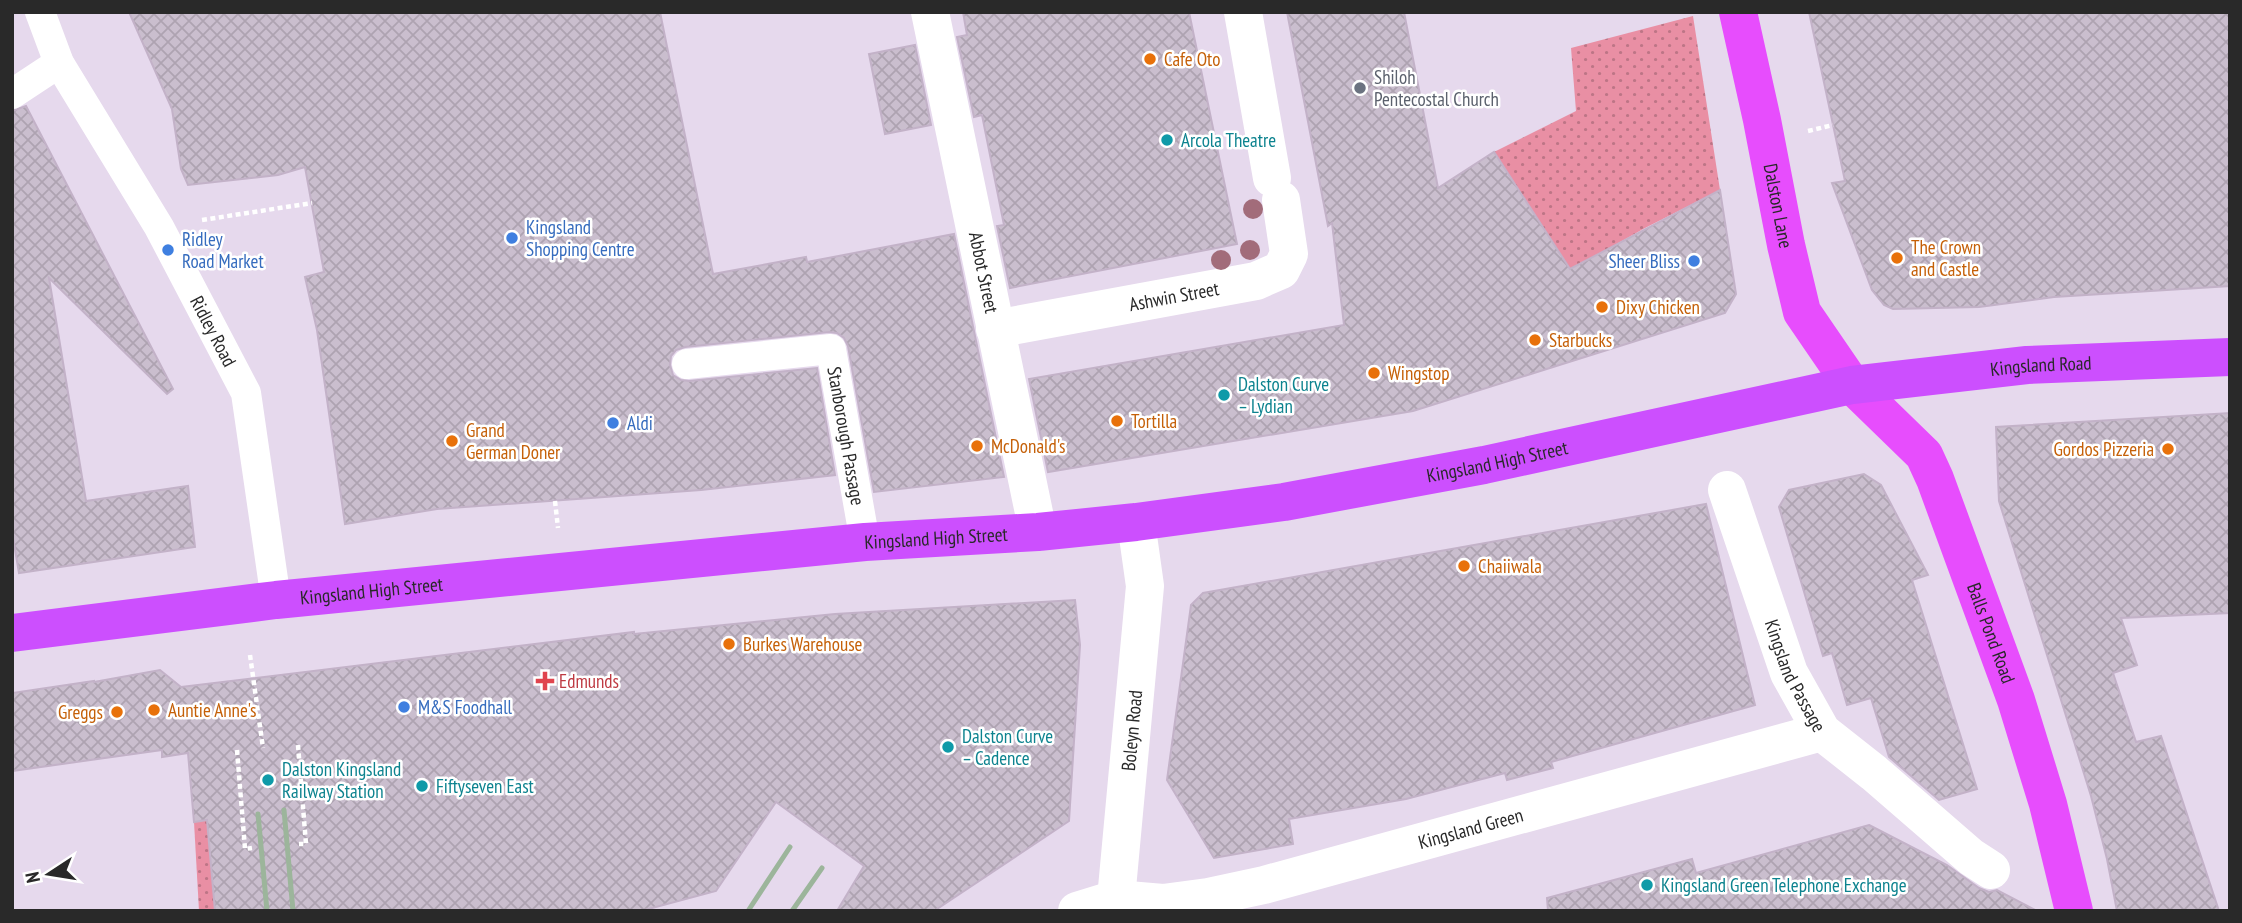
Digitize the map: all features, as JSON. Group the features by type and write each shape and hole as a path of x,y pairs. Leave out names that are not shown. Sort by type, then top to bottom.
{"highway":[{"name":"Kingsland Road","path":"1852,385 2027,365 2230,357"},
{"name":"Kingsland High Street","path":"12,633 276,600 865,542 1038,532 1136,523 1284,502 1484,465 1852,385"}],"main road":[{"name":"Dalston Lane","path":"1738,12 1802,312 1852,385"},
{"name":"Balls Pond Road","path":"1852,385 1924,455 1935,479 2016,699 2048,804 2074,911"}],"street":[{"name":"Ridley Road","path":"40,12 59,63 159,227 246,393 276,600"},
{"name":"Abbot Street","path":"930,12 1038,532"},
{"name":"Ashwin Street","path":"995,329 1256,281 1281,270 1289,254 1242,12"},
{"path":"12,94 59,63"},
{"name":"Stanborough Passage","path":"687,364 831,349 865,542"},
{"name":"Kingsland Passage","path":"1727,490 1789,673 1822,732 1971,857 1991,870"},
{"name":"Boleyn Road","path":"1116,899 1145,586 1136,523"},
{"name":"Kingsland Green","path":"1116,899 1163,902 1208,897 1264,885 1822,732"},
{"path":"1077,911 1116,899"}],"path":[{"path":"1804,132 1833,125"},
{"path":"159,227 312,203"},
{"path":"555,501 559,532"},
{"path":"250,655 263,748"},
{"path":"298,745 306,844 299,844"},
{"path":"237,750 246,849 252,848"}],"shaded area":[{"path":"1693,16 1720,190 1567,272 1552,242 1494,152 1576,111 1571,48"},
{"path":"207,820 215,911 199,911 194,822"}],"building":[{"name":"Kingsland Shopping Centre","path":"129,12 660,12 713,274 806,257 807,262 954,234 1004,477 874,492 848,346 844,338 829,332 685,347 676,350 671,356 670,365 673,375 689,381 817,368 835,475 701,490 437,509 345,524 317,330 305,277 324,272 305,167 278,175 188,185 181,169 172,109"},
{"path":"963,12 1189,12 1237,244 1010,288 997,226 1004,225 982,115 974,117 957,37 967,35"},
{"path":"1287,12 1404,12 1438,188 1494,152 1570,269 1720,190 1736,294 1725,313 1413,411 1048,472 1029,379 1344,325 1332,223 1328,226"},
{"path":"1809,12 2230,12 2230,286 2054,297 1979,307 1893,309 1884,305 1872,290 1832,183 1845,181"},
{"path":"915,45 931,125 885,134 869,54"},
{"path":"26,106 173,389 167,394 49,278 86,501 188,486 195,547 19,573 12,532 12,111"},
{"path":"2230,413 2230,613 2121,618 2137,665 2113,673 2136,742 2161,736 2219,911 2117,911 2091,796 1999,501 1996,427"},
{"path":"1864,474 1881,485 1928,575 1912,580 1977,789 1939,800 1889,757 1871,698 1847,705 1832,653 1823,656 1779,507 1789,490"},
{"path":"1706,504 1755,705 1551,762 1553,768 1507,780 1505,773 1406,799 1289,819 1293,844 1214,858 1167,780 1191,605 1203,593"},
{"path":"1075,600 1080,645 1069,821 934,911 837,911 864,866 776,802 716,891 641,911 215,911 207,820 194,822 188,753 162,757 162,750 12,771 12,693 160,670 181,687 634,632 835,614"},
{"path":"1869,825 1947,865 1979,888 1989,892 1997,890 2037,911 1548,911 1547,898 1692,859 1696,873"}],"railway":[{"path":"284,810 293,911"},
{"path":"258,814 267,911"},
{"path":"748,911 790,847"},
{"path":"792,911 822,868"}],"place":[{"name":"Cafe Oto","path":"1150,59"},
{"name":"Shiloh Pentecostal Church","path":"1360,88"},
{"name":"Arcola Theatre","path":"1167,140"},
{"name":"Kingsland Shopping Centre","path":"512,238"},
{"name":"Ridley Road Market","path":"168,250"},
{"name":"The Crown and Castle","path":"1897,258"},
{"name":"Sheer Bliss","path":"1694,261"},
{"name":"Dixy Chicken","path":"1602,307"},
{"name":"Starbucks","path":"1535,340"},
{"name":"Wingstop","path":"1374,373"},
{"name":"Dalston Curve – Lydian","path":"1224,395"},
{"name":"Tortilla","path":"1117,421"},
{"name":"Aldi","path":"613,423"},
{"name":"Grand German Doner","path":"452,441"},
{"name":"McDonald's","path":"977,446"},
{"name":"Gordos Pizzeria","path":"2168,449"},
{"name":"Chaiiwala","path":"1464,566"},
{"name":"Burkes Warehouse","path":"729,644"},
{"name":"Edmunds","path":"545,681"},
{"name":"M&S Foodhall","path":"404,707"},
{"name":"Auntie Anne's","path":"154,710"},
{"name":"Greggs","path":"117,712"},
{"name":"Dalston Curve – Cadence","path":"948,747"},
{"name":"Dalston Kingsland Railway Station","path":"268,780"},
{"name":"Fiftyseven East","path":"422,786"},
{"name":"Kingsland Green Telephone Exchange","path":"1647,885"}]}
